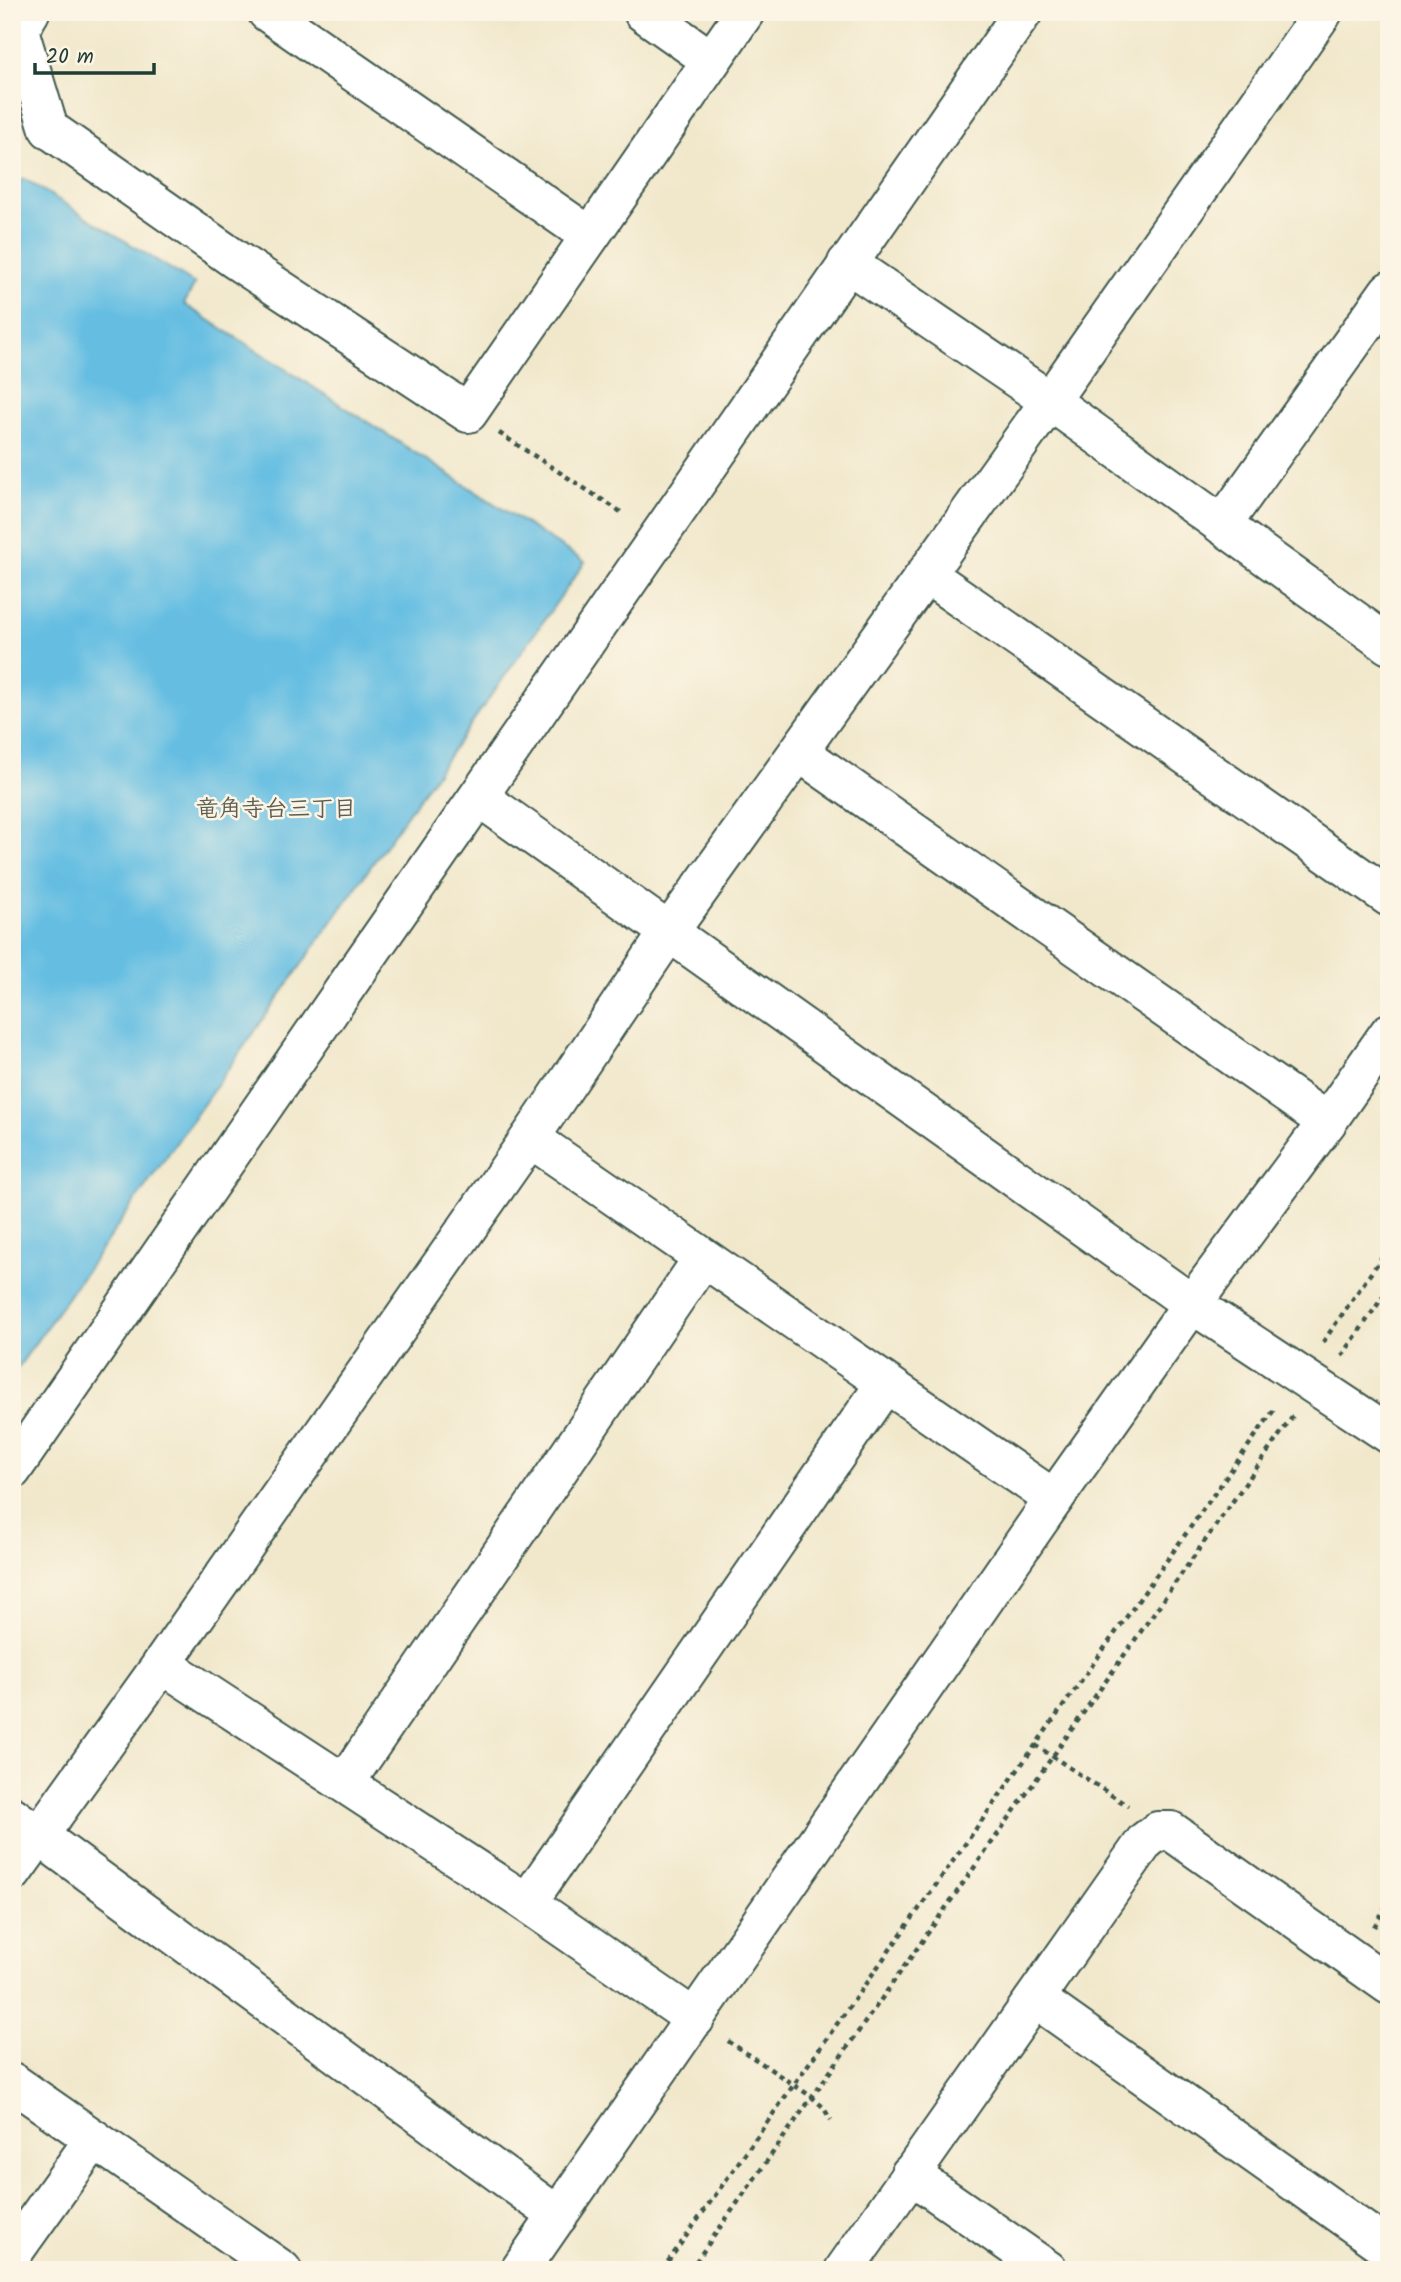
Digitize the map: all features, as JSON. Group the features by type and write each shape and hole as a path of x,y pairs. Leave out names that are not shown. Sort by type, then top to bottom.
{"street":[{"path":"30,12 19,30 49,129 236,260 468,413 745,12"},
{"path":"267,12 590,236"},
{"path":"643,12 710,60"},
{"path":"12,1469 1023,12"},
{"path":"12,1873 26,1825 162,1664 530,1138 669,932 1050,401 1323,12"},
{"path":"847,264 1050,401 1389,645"},
{"path":"1222,525 1389,291"},
{"path":"926,574 1389,897"},
{"path":"799,752 1327,1122"},
{"path":"479,797 1192,1304 1389,1434"},
{"path":"520,2270 1054,1499 1389,1032"},
{"path":"530,1138 1054,1499"},
{"path":"345,1783 703,1258"},
{"path":"527,1903 885,1384"},
{"path":"162,1664 527,1903 695,2019"},
{"path":"26,1825 558,2216"},
{"path":"844,2270 1145,1841 1158,1831 1171,1831 1389,1985"},
{"path":"1036,1999 1389,2249"},
{"path":"12,2082 279,2269"},
{"path":"12,2254 94,2139"},
{"path":"909,2174 1048,2270"}],"path":[{"path":"468,413 657,536"},
{"path":"1318,1349 1389,1247"},
{"path":"1338,1361 1389,1288"},
{"path":"662,2270 1280,1400"},
{"path":"690,2270 1297,1411"},
{"path":"1035,1745 1143,1816 1158,1831"},
{"path":"695,2019 812,2097 824,2107 831,2120"}],"water":[{"path":"23,178 195,284 184,304 585,562 12,1376 12,195"}],"district":[{"name":"竜角寺台三丁目","path":"276,810"}]}
